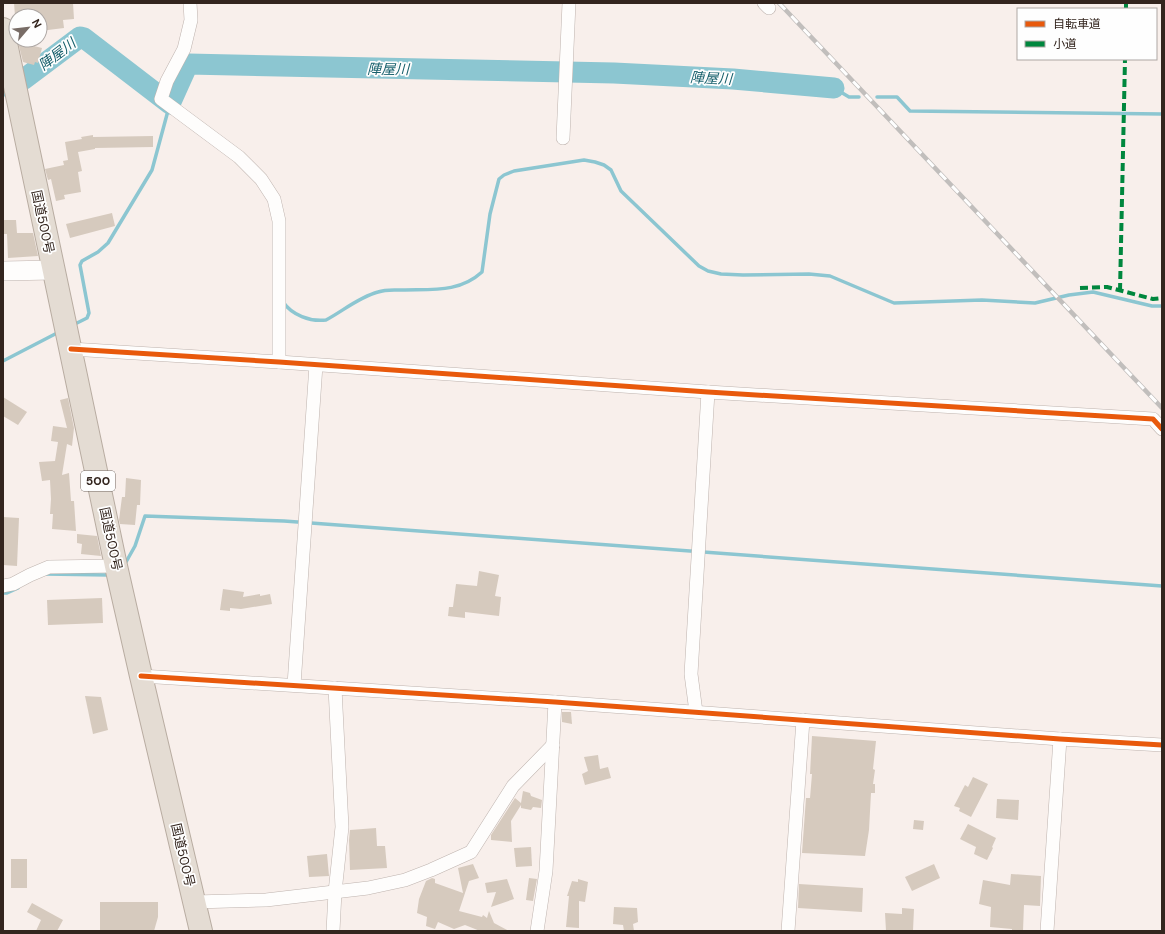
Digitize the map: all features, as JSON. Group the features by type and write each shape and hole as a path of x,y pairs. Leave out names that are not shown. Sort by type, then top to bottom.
{"highway":[{"name":"国道500号","path":"3,29 116,566 201,931"}],"main road":[{"path":"3,271 53,270"}],"street":[{"path":"190,3 191,20 184,48 167,81 161,99 239,157 261,178 274,199 279,221 279,362"},
{"path":"563,138 568,3"},
{"path":"70,349 1153,420 1162,429"},
{"path":"294,685 316,365"},
{"path":"696,712 691,674 708,392"},
{"path":"3,586 8,586 30,574 49,568 116,566"},
{"path":"141,676 555,702 1060,739 1162,745"},
{"path":"333,931 335,892 342,827 335,688"},
{"path":"537,931 546,871 555,702"},
{"path":"788,931 803,720"},
{"path":"1047,931 1060,739"},
{"path":"195,902 266,900 368,888 406,880 431,870 471,852 513,786 553,745"}],"building":[{"path":"14,3 73,3 74,19 63,20 64,28 48,30 48,8 14,8"},
{"path":"20,48 42,48 38,63 35,62 34,65 23,62"},
{"path":"93,135 93,137 153,136 153,147 95,148 78,152 82,171 78,172 81,192 64,195 65,199 56,201 51,179 48,180 45,169 64,165 63,161 68,160 65,142 82,139 81,137"},
{"path":"112,213 115,226 70,238 66,224"},
{"path":"3,220 16,220 17,233 33,233 38,256 8,258 7,234 3,234"},
{"path":"3,397 27,412 18,425 3,416"},
{"path":"68,398 74,428 72,446 67,444 62,475 69,473 71,501 74,501 76,531 52,529 53,514 50,514 50,480 42,481 39,462 55,461 58,442 51,441 53,426 67,428 60,400"},
{"path":"126,478 141,480 140,505 137,505 135,525 120,524 119,520 122,497 125,497"},
{"path":"3,517 19,518 17,566 3,565"},
{"path":"77,534 97,536 101,556 81,554 82,544 77,543"},
{"path":"479,571 499,575 495,596 501,597 499,616 465,612 465,618 448,616 449,607 453,607 456,584 477,586"},
{"path":"223,589 244,592 243,597 270,594 272,604 241,609 230,608 230,611 220,610"},
{"path":"102,598 103,623 48,625 47,600"},
{"path":"85,696 101,697 108,730 93,734"},
{"path":"562,712 571,712 572,724 562,722"},
{"path":"812,736 876,741 873,769 875,770 873,784 875,784 875,793 871,793 869,830 865,856 802,853 806,798 810,798 812,774 810,774"},
{"path":"598,755 600,769 608,767 611,778 585,785 582,774 588,771 584,757"},
{"path":"973,777 988,784 971,817 959,811 960,808 954,806 965,785 968,787"},
{"path":"523,791 542,800 541,808 533,807 531,810 521,808 521,805 511,821 512,842 491,840 491,835 515,798 521,803"},
{"path":"997,799 1019,800 1018,820 996,818"},
{"path":"914,820 924,821 923,830 913,829"},
{"path":"968,824 996,838 987,860 974,854 976,847 960,839"},
{"path":"376,828 377,846 385,846 387,868 350,870 350,830"},
{"path":"531,847 532,866 516,867 514,848"},
{"path":"327,854 329,876 309,877 307,856"},
{"path":"11,859 27,859 27,888 11,888"},
{"path":"473,864 479,878 469,881 459,911 482,917 483,915 487,918 489,911 494,923 509,931 480,931 465,925 454,929 438,922 435,929 426,926 427,917 417,913 419,899 426,881 432,878 435,879 435,883 463,893 458,868"},
{"path":"934,864 940,878 912,891 905,877"},
{"path":"1011,874 1041,876 1040,906 1024,905 1023,931 1012,931 1012,929 990,927 991,907 979,904 983,880 1010,885"},
{"path":"529,878 537,879 533,901 526,900"},
{"path":"507,879 514,899 491,907 496,892 487,893 485,883"},
{"path":"578,879 588,882 585,902 579,901 579,928 566,927 569,896 567,896 572,881 578,882"},
{"path":"799,884 863,888 862,912 798,908"},
{"path":"100,902 158,902 158,917 154,931 100,931"},
{"path":"32,903 63,920 57,931 36,931 41,920 27,912"},
{"path":"614,907 637,908 638,922 633,924 634,931 624,931 623,925 613,924"},
{"path":"902,908 914,909 913,931 886,931 885,913 902,914"}],"waterway":[{"name":"陣屋川","path":"3,86 24,79 80,37 84,38 170,104 188,64 614,73 733,79 834,88"},
{"path":"834,88 849,97 859,97"},
{"path":"877,97 897,97 910,111 1162,114"},
{"path":"73,325 87,318 89,313 80,265 82,261 98,252 108,243 152,170 169,107"},
{"path":"283,302 291,311 302,317 314,320 326,320 364,297 381,291 424,290 454,287 464,284 482,272 490,214 499,179 514,171 584,160 604,165 611,170 621,191 699,266 708,271 721,274 743,275 809,274 830,276 894,303 982,300 1035,303 1069,295 1093,292 1152,306 1162,306"},
{"path":"3,361 59,332"},
{"path":"126,562 135,546 145,516 284,521 1162,586"},
{"path":"45,574 108,575"},
{"path":"3,593 7,593 18,588"}],"railway":[{"path":"779,3 1162,408"}],"marked path":[{"path":"1126,3 1126,8"},
{"path":"1120,291 1125,60"},
{"path":"1080,288 1107,287 1153,299 1162,298"}],"cycle path":[{"path":"71,349 708,392 1153,419 1162,429"},
{"path":"141,676 555,702 1060,739 1162,745"}]}
